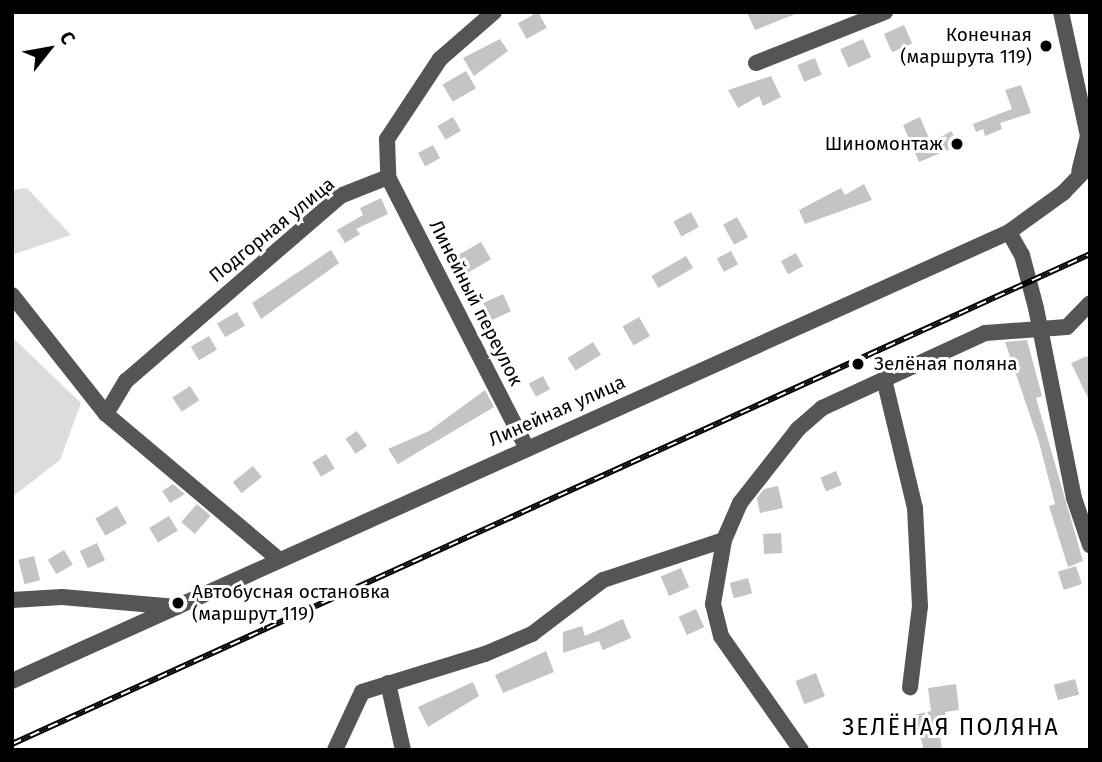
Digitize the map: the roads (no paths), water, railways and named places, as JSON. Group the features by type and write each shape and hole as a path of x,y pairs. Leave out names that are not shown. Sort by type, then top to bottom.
{"street":[{"path":"388,177 387,139 440,59 494,12"},
{"path":"756,63 885,12"},
{"path":"1061,12 1088,136 1084,168"},
{"name":"Линейная улица","path":"12,681 526,447 1009,232 1063,193 1084,168"},
{"name":"Подгорная улица","path":"106,414 126,381 340,196 388,177"},
{"name":"Линейный переулок","path":"388,177 526,447"},
{"path":"1009,232 1022,255 1040,329 1074,498 1090,545"},
{"path":"12,295 106,414 278,559"},
{"path":"801,750 721,636 713,604 724,540 740,503 798,429 822,408 985,333 1067,327 1090,303"},
{"path":"884,379 915,508 920,606 910,687"},
{"path":"335,750 362,692 485,654 532,634 603,580 724,540"},
{"path":"12,600 62,597 179,607"},
{"path":"388,684 403,750"}],"railway":[{"path":"12,744 1090,254"}],"place":[{"name":"Конечная (маршрута 119)","path":"1046,46"},
{"name":"Шиномонтаж","path":"957,144"},
{"name":"Зелёная поляна","path":"858,364"},
{"name":"Автобусная остановка (маршрут 119)","path":"178,603"}],"district":[{"name":"ЗЕЛЁНАЯ ПОЛЯНА","path":"951,727"}]}
